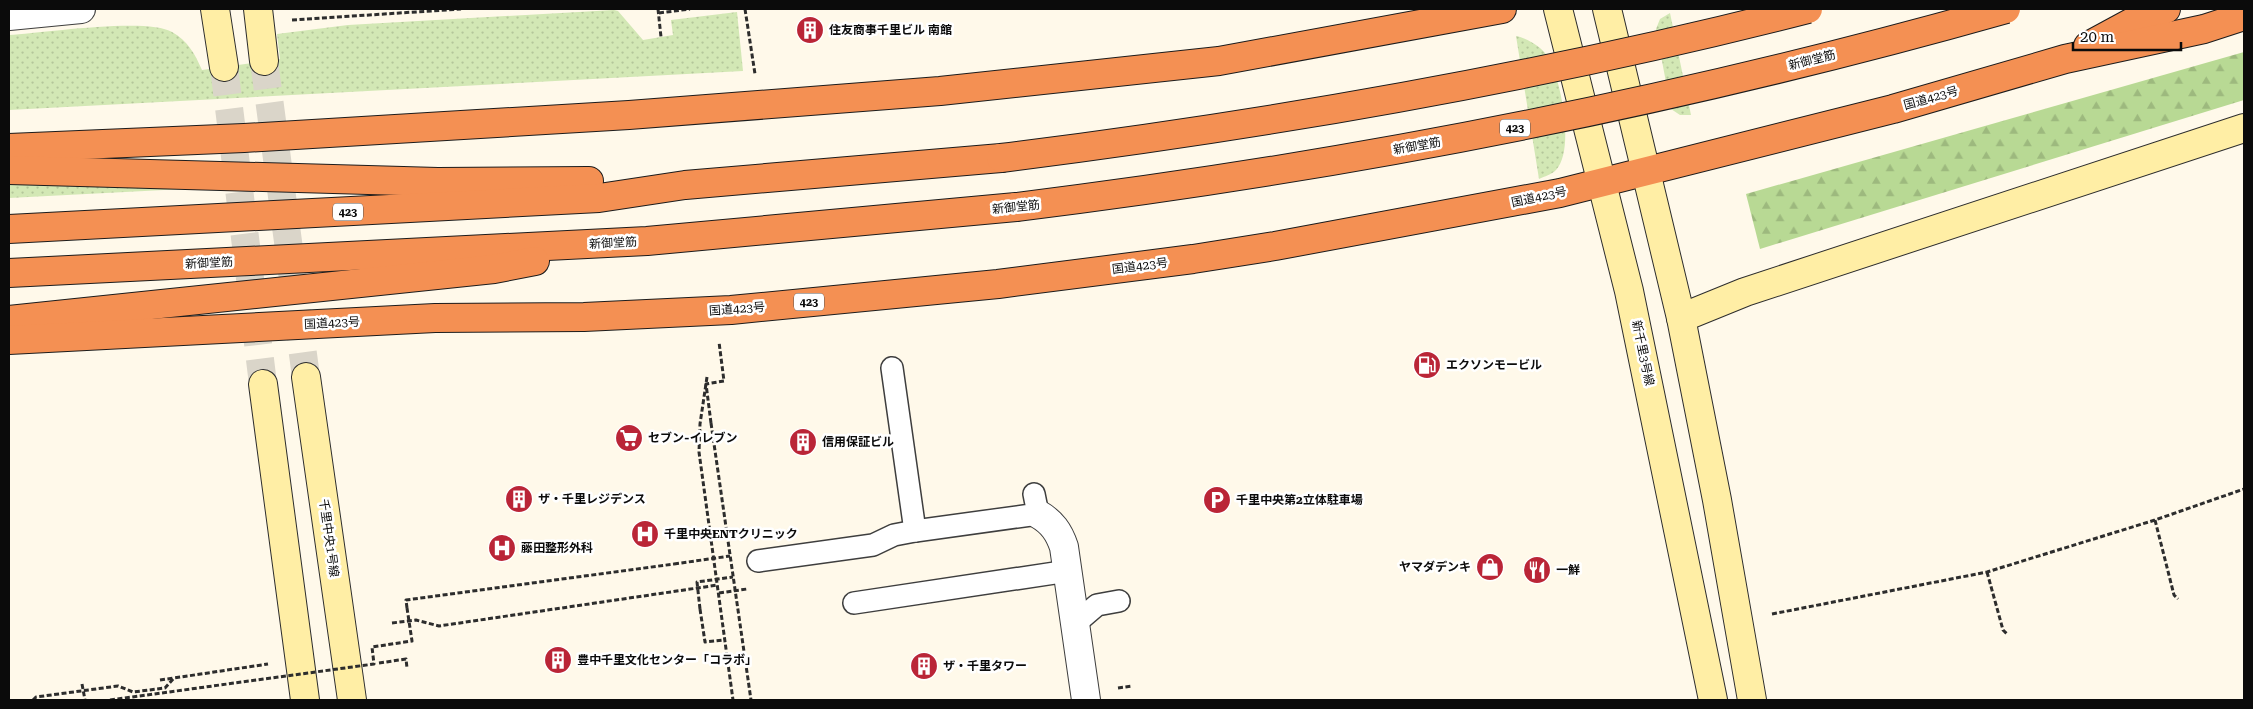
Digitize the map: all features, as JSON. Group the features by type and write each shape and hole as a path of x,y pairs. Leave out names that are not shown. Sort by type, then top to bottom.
{"highway":[{"path":"9,148 244,138 610,116 940,92 1227,60 1502,9"},
{"name":"423","path":"9,229 599,198 685,185 1001,158 1170,135 1399,97 1603,57 1808,9"},
{"name":"新御堂筋","path":"9,273 647,241 1016,207 1183,186 1524,126 1678,93 2006,9"},
{"path":"2065,59 2136,20 2166,9"},
{"name":"国道423号","path":"9,340 435,318 584,317 731,310 998,284 1275,246 1518,202 1893,109 2065,59 2204,29 2244,16"},
{"path":"9,170 438,182 598,181 685,185"},
{"path":"9,320 494,268 647,241"}],"street":[{"path":"9,16 81,9"},
{"path":"216,9 224,67"},
{"path":"258,9 264,61"},
{"name":"新千里3号線","path":"1558,9 1629,291 1647,371 1713,700"},
{"path":"1607,9 1681,318 1717,500 1752,700"},
{"path":"1681,318 1745,292 2244,128"},
{"name":"千里中央1号線","path":"306,377 352,700"},
{"path":"263,384 306,700"},
{"path":"1036,504 1059,532 1064,547 1086,700"}],"lane":[{"path":"892,368 915,531"},
{"path":"758,561 873,545 894,535 1036,504"},
{"path":"854,602 1068,571"},
{"path":"1076,623 1097,605 1119,601"}],"path":[{"path":"286,21 461,9"},
{"path":"661,37 659,11 690,9"},
{"path":"745,9 756,80"},
{"path":"718,337 724,381 706,384 750,700"},
{"path":"707,376 700,424 700,452 733,700"},
{"path":"1772,614 1987,572 2155,520 2244,489"},
{"path":"2155,520 2174,595 2178,599"},
{"path":"374,664 372,647 412,641 406,600 730,556"},
{"path":"1987,572 2003,630 2008,634"},
{"path":"725,640 705,642 697,582 733,577"},
{"path":"392,623 416,620 438,626 718,585"},
{"path":"110,700 406,659 407,668"},
{"path":"160,680 261,666 274,660"},
{"path":"33,700 36,697 118,686 133,692 165,688 174,678"},
{"path":"82,684 85,700"}],"green space":[{"path":"618,11 643,40 673,35 671,20 737,12 743,71 9,110 9,35 94,27 141,26 159,28 172,32 182,39 194,53 202,70 280,59 277,34 348,25"},
{"path":"1670,13 1691,115 1680,115 1671,109 1656,29 1660,19"},
{"path":"1516,36 1534,44 1548,57 1557,81 1564,114 1565,147 1562,160 1554,172 1539,179"},
{"path":"2244,52 2244,100 1760,249 1746,194"},
{"path":"9,179 222,187 9,198"}],"tunnel":[{"path":"264,61 306,377"},
{"path":"224,67 263,384"}],"place":[{"name":"住友商事千里ビル 南館","path":"810,30"},
{"name":"エクソンモービル","path":"1427,365"},
{"name":"セブン-イレブン","path":"629,438"},
{"name":"信用保証ビル","path":"803,442"},
{"name":"ザ・千里レジデンス","path":"519,499"},
{"name":"千里中央第2立体駐車場","path":"1217,500"},
{"name":"千里中央ENTクリニック","path":"645,534"},
{"name":"藤田整形外科","path":"502,548"},
{"name":"ヤマダデンキ","path":"1490,567"},
{"name":"一鮮","path":"1537,570"},
{"name":"豊中千里文化センター「コラボ」","path":"558,660"},
{"name":"ザ・千里タワー","path":"924,666"}]}
